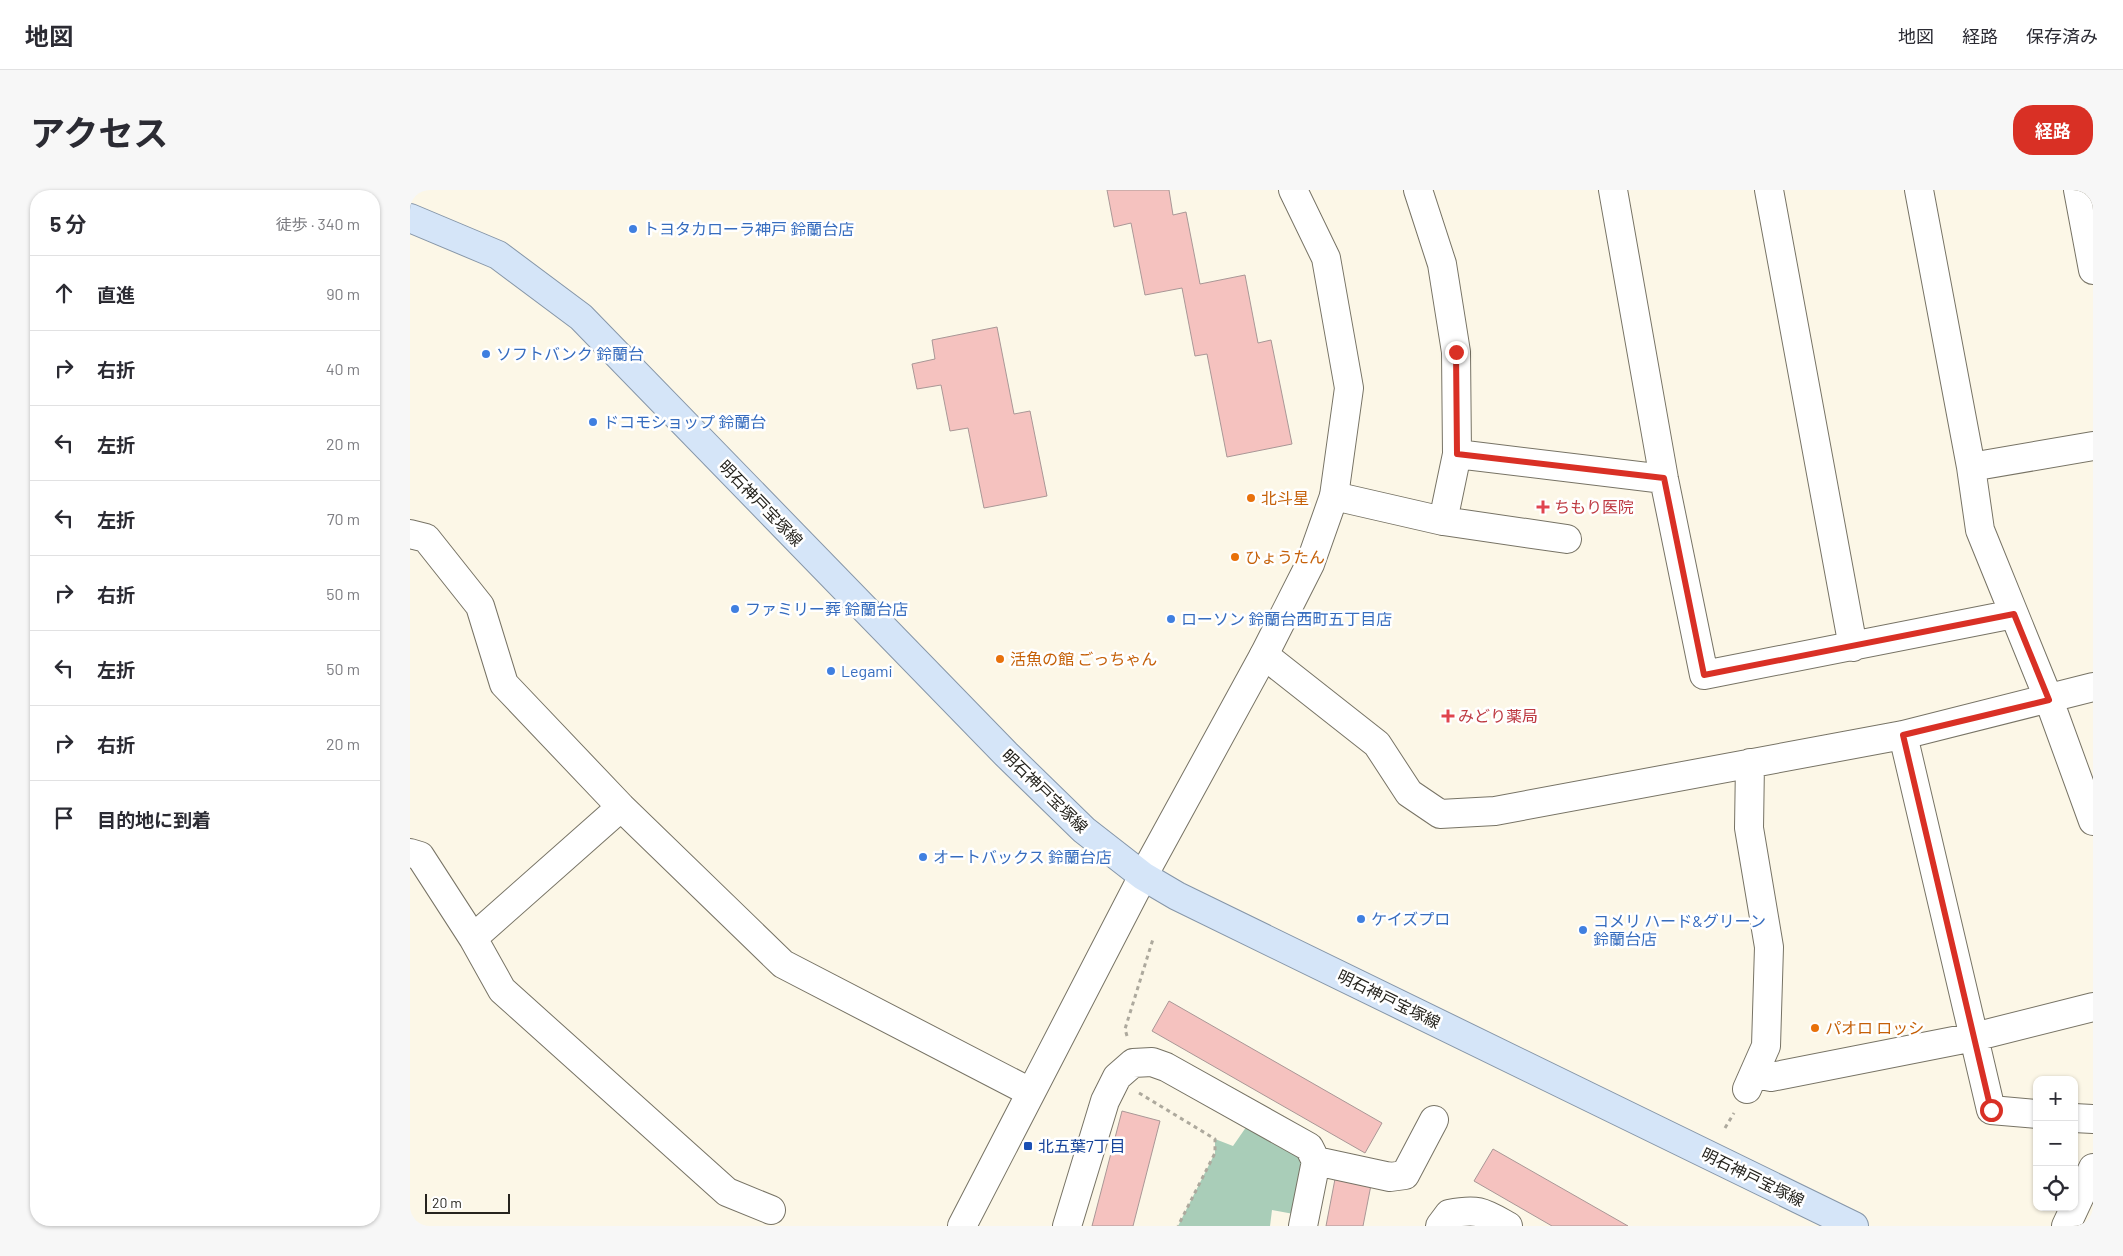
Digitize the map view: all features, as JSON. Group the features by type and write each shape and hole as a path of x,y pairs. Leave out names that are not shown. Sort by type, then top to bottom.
{"main road":[{"name":"明石神戸宝塚線","path":"410,218 498,256 581,317 1006,754 1084,830 1143,876 1177,896 1848,1225"}],"street":[{"path":"962,1226 1143,876 1264,655 1310,564 1334,496 1349,388 1326,258 1293,190"},
{"path":"1418,190 1442,264 1456,352 1457,454 1443,522"},
{"path":"1613,190 1664,478 1704,675 2014,614"},
{"path":"1769,190 1853,647"},
{"path":"1919,190 1971,467 1980,530 2049,700 2093,821"},
{"path":"2078,190 2093,270"},
{"path":"1971,467 2093,446"},
{"path":"1457,454 1664,478"},
{"path":"1334,496 1443,522 1567,539"},
{"path":"410,534 426,538 480,606 504,684 621,807 783,964 1030,1092"},
{"path":"1264,655 1377,744 1409,793 1440,814 1495,811 1903,735 2049,700 2093,687"},
{"path":"1903,735 1991,1110 2033,1114"},
{"path":"1750,763 1749,828 1769,947 1766,1046 1751,1082 1974,1037 2093,1007"},
{"path":"472,938 621,807"},
{"path":"410,853 420,856 472,938 502,990 727,1192 771,1210"},
{"path":"1067,1226 1105,1101 1124,1072 1152,1062 1166,1067 1309,1147 1316,1161 1304,1226"},
{"path":"2078,1118 2093,1119"},
{"path":"1316,1161 1390,1178 1404,1174 1434,1120"},
{"path":"2066,1226 2093,1168"},
{"path":"1440,1226 1449,1214 1471,1210 1489,1215 1508,1226"}],"path":[{"path":"1153,939 1125,1029 1124,1072 1215,1139 1214,1153 1178,1226"}],"green space":[{"path":"1249,1123 1300,1153 1306,1169 1299,1215 1272,1210 1270,1226 1178,1226 1215,1153 1215,1139 1233,1146"}],"building":[{"path":"1107,190 1169,190 1173,215 1186,212 1200,284 1245,275 1258,343 1271,340 1292,444 1227,457 1207,354 1195,356 1182,288 1145,295 1131,223 1114,227"},
{"path":"997,327 1014,414 1030,411 1047,496 984,508 968,428 950,431 941,385 917,389 912,364 935,359 932,340"},
{"path":"1169,1001 1382,1123 1365,1153 1152,1031"},
{"path":"1122,1111 1160,1121 1133,1226 1092,1226"},
{"path":"1493,1149 1628,1226 1552,1226 1474,1181"},
{"path":"1335,1179 1371,1185 1363,1226 1326,1226"}],"place":[{"name":"トヨタカローラ神戸 鈴蘭台店","path":"633,229"},
{"name":"ソフトバンク 鈴蘭台","path":"486,354"},
{"name":"ドコモショップ 鈴蘭台","path":"593,422"},
{"name":"北斗星","path":"1251,498"},
{"name":"ちもり医院","path":"1543,507"},
{"name":"ひょうたん","path":"1235,557"},
{"name":"ファミリー葬 鈴蘭台店","path":"735,609"},
{"name":"ローソン 鈴蘭台西町五丁目店","path":"1171,619"},
{"name":"活魚の館 ごっちゃん","path":"1000,659"},
{"name":"Legami","path":"831,671"},
{"name":"みどり薬局","path":"1448,716"},
{"name":"オートバックス 鈴蘭台店","path":"923,857"},
{"name":"ケイズプロ","path":"1361,919"},
{"name":"コメリ ハード&グリーン 鈴蘭台店","path":"1583,930"},
{"name":"パオロ ロッシ","path":"1815,1028"},
{"name":"北五葉7丁目","path":"1028,1146"}],"route":[{"path":"1456,352 1457,454 1664,478 1704,675 2014,614 2049,700 1903,735 1991,1110"}]}
